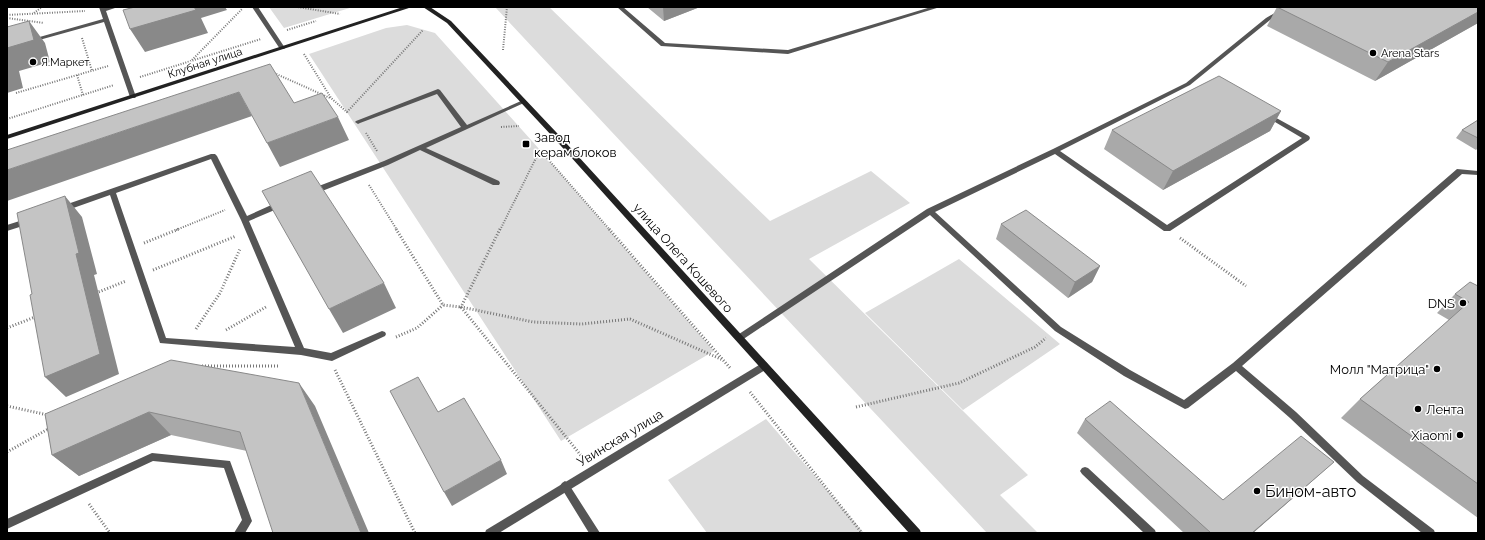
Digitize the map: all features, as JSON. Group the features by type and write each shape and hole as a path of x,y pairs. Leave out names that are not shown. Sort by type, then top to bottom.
{"main road":[{"name":"Клубная улица","path":"7,137 409,7"},
{"name":"улица Олега Кошевого","path":"426,7 449,22 554,134 916,533"}],"street":[{"path":"115,7 103,9 133,96"},
{"path":"256,7 282,48"},
{"path":"620,7 663,45 788,52 937,7"},
{"path":"739,338 930,211 1055,151 1202,77 1268,19 1290,7"},
{"path":"23,43 106,20"},
{"path":"358,122 438,91 465,127"},
{"path":"303,195 386,163 523,102"},
{"path":"1055,151 1167,229 1307,138 1260,110"},
{"path":"421,148 496,183"},
{"path":"52,212 213,156 249,231 301,351"},
{"path":"930,211 1058,329 1127,373 1185,406 1236,366 1460,171 1478,173"},
{"path":"112,191 163,341 301,351 332,357 382,334"},
{"path":"244,220 288,201"},
{"path":"7,228 37,218"},
{"name":"Увинская улица","path":"490,533 764,366"},
{"path":"1236,366 1294,415 1360,479 1430,533"},
{"path":"7,524 152,457 227,464 246,521 239,533"},
{"path":"1085,471 1151,533"},
{"path":"565,486 595,533"}],"path":[{"path":"33,14 42,7"},
{"path":"192,60 244,7"},
{"path":"298,7 340,14"},
{"path":"503,50 507,7"},
{"path":"7,15 103,9"},
{"path":"332,16 347,11"},
{"path":"7,120 318,21"},
{"path":"79,27 92,71"},
{"path":"347,112 423,30"},
{"path":"302,51 331,98"},
{"path":"16,93 121,62"},
{"path":"271,71 331,98 358,122 386,163"},
{"path":"77,75 83,95"},
{"path":"461,308 540,150 741,380 862,533"},
{"path":"361,173 443,304 533,322 582,324 630,319 723,360"},
{"path":"1167,229 1246,286"},
{"path":"187,343 220,292 249,231"},
{"path":"461,308 593,469"},
{"path":"856,407 959,383 1035,347 1058,329"},
{"path":"195,366 280,366"},
{"path":"334,366 414,533"},
{"path":"7,406 52,416"},
{"path":"7,452 54,426"},
{"path":"80,490 110,533"}],"shaded area":[{"path":"269,7 353,7 284,28"},
{"path":"495,7 549,7 770,221 871,171 910,203 809,259 1028,475 1000,495 1038,533 987,533"},
{"path":"407,25 435,33 540,150 714,351 561,441 309,54 386,28"},
{"path":"959,259 1060,344 963,410 865,313"},
{"path":"766,419 864,533 707,533 668,480"}],"building":[{"path":"135,7 194,7 196,10 130,29 123,10"},
{"name":"Arena Stars","path":"1277,7 1478,7 1478,12 1388,62"},
{"path":"29,21 34,40 7,48 7,27"},
{"path":"270,64 294,103 322,93 338,117 267,143 239,92 7,170 7,150"},
{"path":"1219,76 1281,111 1173,171 1112,130"},
{"path":"1478,120 1478,138 1462,130"},
{"path":"311,171 384,283 329,309 262,191"},
{"path":"65,196 79,253 76,254 100,354 45,377 17,213"},
{"path":"1026,210 1100,266 1075,282 1001,224"},
{"name":"Молл \"Матрица\"","path":"1470,282 1478,286 1478,484 1360,399 1469,302 1455,294"},
{"path":"171,360 299,383 361,533 273,533 240,432 149,412 52,455 45,414"},
{"path":"418,377 438,412 464,398 501,460 444,492 390,391"},
{"path":"1110,401 1223,500 1301,436 1334,462 1252,533 1211,533 1085,419"}],"place":[{"name":"Arena Stars","path":"1373,53"},
{"name":"Я.Маркет","path":"33,62"},
{"name":"Завод керамблоков","path":"526,144"},
{"name":"DNS","path":"1463,303"},
{"name":"Молл \"Матрица\"","path":"1437,369"},
{"name":"Лента","path":"1418,409"},
{"name":"Xiaomi","path":"1460,435"},
{"name":"Бином-авто","path":"1257,491"}]}
